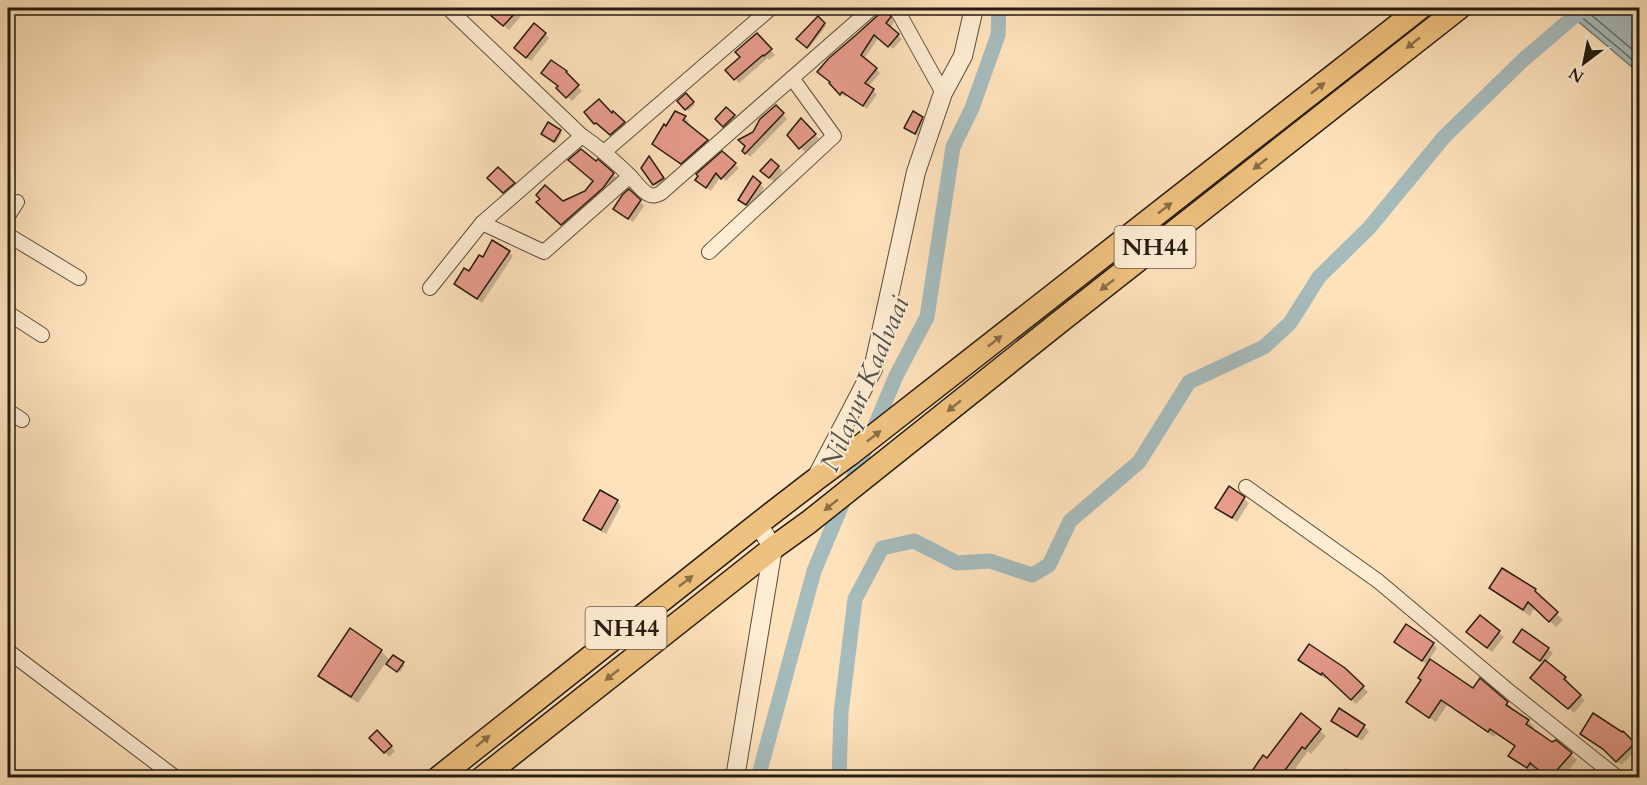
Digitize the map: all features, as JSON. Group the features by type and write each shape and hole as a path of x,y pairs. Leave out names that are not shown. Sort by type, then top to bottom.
{"highway":[{"name":"NH44","path":"438,777 758,524 1420,8"},
{"name":"NH44","path":"482,777 809,522 1459,8"}],"street":[{"path":"604,152 771,8"},
{"path":"451,11 582,136 604,152 649,195 655,196 662,193 872,8"},
{"path":"896,8 943,93"},
{"path":"815,480 873,369 916,172 943,93 963,56 974,8"},
{"path":"709,252 834,136 792,78"},
{"path":"430,288 482,223 582,136"},
{"path":"482,223 544,252 630,176"},
{"path":"8,216 17,202"},
{"path":"8,235 79,278"},
{"path":"8,313 42,335"},
{"path":"8,411 22,420"},
{"path":"1246,487 1378,580 1510,692 1618,777"},
{"path":"735,777 773,548 758,524"},
{"path":"8,651 176,777"}],"water":[{"path":"1568,8 1639,8 1639,73 1573,17"}],"building":[{"path":"482,8 520,8 503,26"},
{"path":"881,8 887,10 891,17 886,23 899,34 888,47 874,35 861,55 877,68 865,83 874,89 863,106 842,92 840,95 830,82 817,72 828,59 878,15"},
{"path":"818,16 825,23 807,48 796,39"},
{"path":"534,23 546,33 526,58 514,48"},
{"path":"757,33 772,49 734,80 725,70 740,57 735,52"},
{"path":"551,60 567,71 579,85 566,98 556,88 558,86 541,73"},
{"path":"686,93 694,102 685,110 677,101"},
{"path":"599,99 612,113 613,111 625,122 610,135 596,123 594,124 584,112"},
{"path":"776,105 784,113 745,154 742,151 745,146 738,140 753,132 760,119"},
{"path":"726,107 735,115 723,127 715,119"},
{"path":"675,111 686,116 683,120 708,140 681,164 652,144"},
{"path":"913,111 923,117 915,134 904,128"},
{"path":"801,118 816,134 799,149 787,135"},
{"path":"548,122 561,130 554,142 541,134"},
{"path":"581,149 596,161 598,159 614,173 603,188 561,225 536,202 540,199 536,195 545,185 563,201 585,191 593,181 568,160"},
{"path":"722,151 736,163 721,179 716,173 706,188 695,180 698,176 696,174"},
{"path":"649,156 664,178 653,185 641,168"},
{"path":"771,159 779,166 769,178 760,171"},
{"path":"498,167 515,183 503,193 487,178"},
{"path":"753,176 761,183 746,205 738,200"},
{"path":"629,189 641,200 628,219 613,209"},
{"path":"492,240 510,251 477,299 454,284 464,268 469,271 479,255 483,257"},
{"path":"1229,486 1245,497 1232,518 1215,508"},
{"path":"600,490 618,500 601,530 583,520"},
{"path":"1502,568 1536,589 1535,591 1558,612 1549,622 1528,602 1523,610 1489,588"},
{"path":"1480,615 1500,631 1487,648 1466,632"},
{"path":"1406,624 1434,643 1422,661 1394,642"},
{"path":"350,628 382,650 351,697 318,676"},
{"path":"1522,629 1549,648 1540,661 1513,642"},
{"path":"1309,644 1345,668 1364,686 1351,700 1322,673 1321,675 1298,660"},
{"path":"393,655 404,662 397,672 386,664"},
{"path":"1430,659 1473,688 1480,678 1508,702 1506,705 1529,720 1526,724 1552,742 1556,740 1572,753 1551,777 1547,777 1530,763 1527,768 1508,756 1515,746 1490,729 1488,732 1441,700 1429,718 1406,702 1421,680 1418,678"},
{"path":"1545,660 1566,677 1564,679 1581,695 1568,709 1530,678"},
{"path":"1339,708 1365,725 1357,737 1331,721"},
{"path":"1301,713 1321,729 1305,749 1302,747 1280,777 1261,777 1252,771 1263,755 1267,758"},
{"path":"1593,713 1623,731 1635,743 1616,762 1603,749 1580,734"},
{"path":"377,730 392,746 384,753 369,738"}],"waterway":[{"name":"Nilayur Kaalvaai","path":"758,778 814,571 896,376 927,317 953,147 972,108 998,35 999,8"},
{"path":"839,778 841,713 855,599 882,548 914,541 957,563 990,561 1032,575 1049,565 1070,521 1139,462 1189,382 1264,347 1290,323 1319,277 1369,228 1444,137 1523,60 1584,8"}]}
